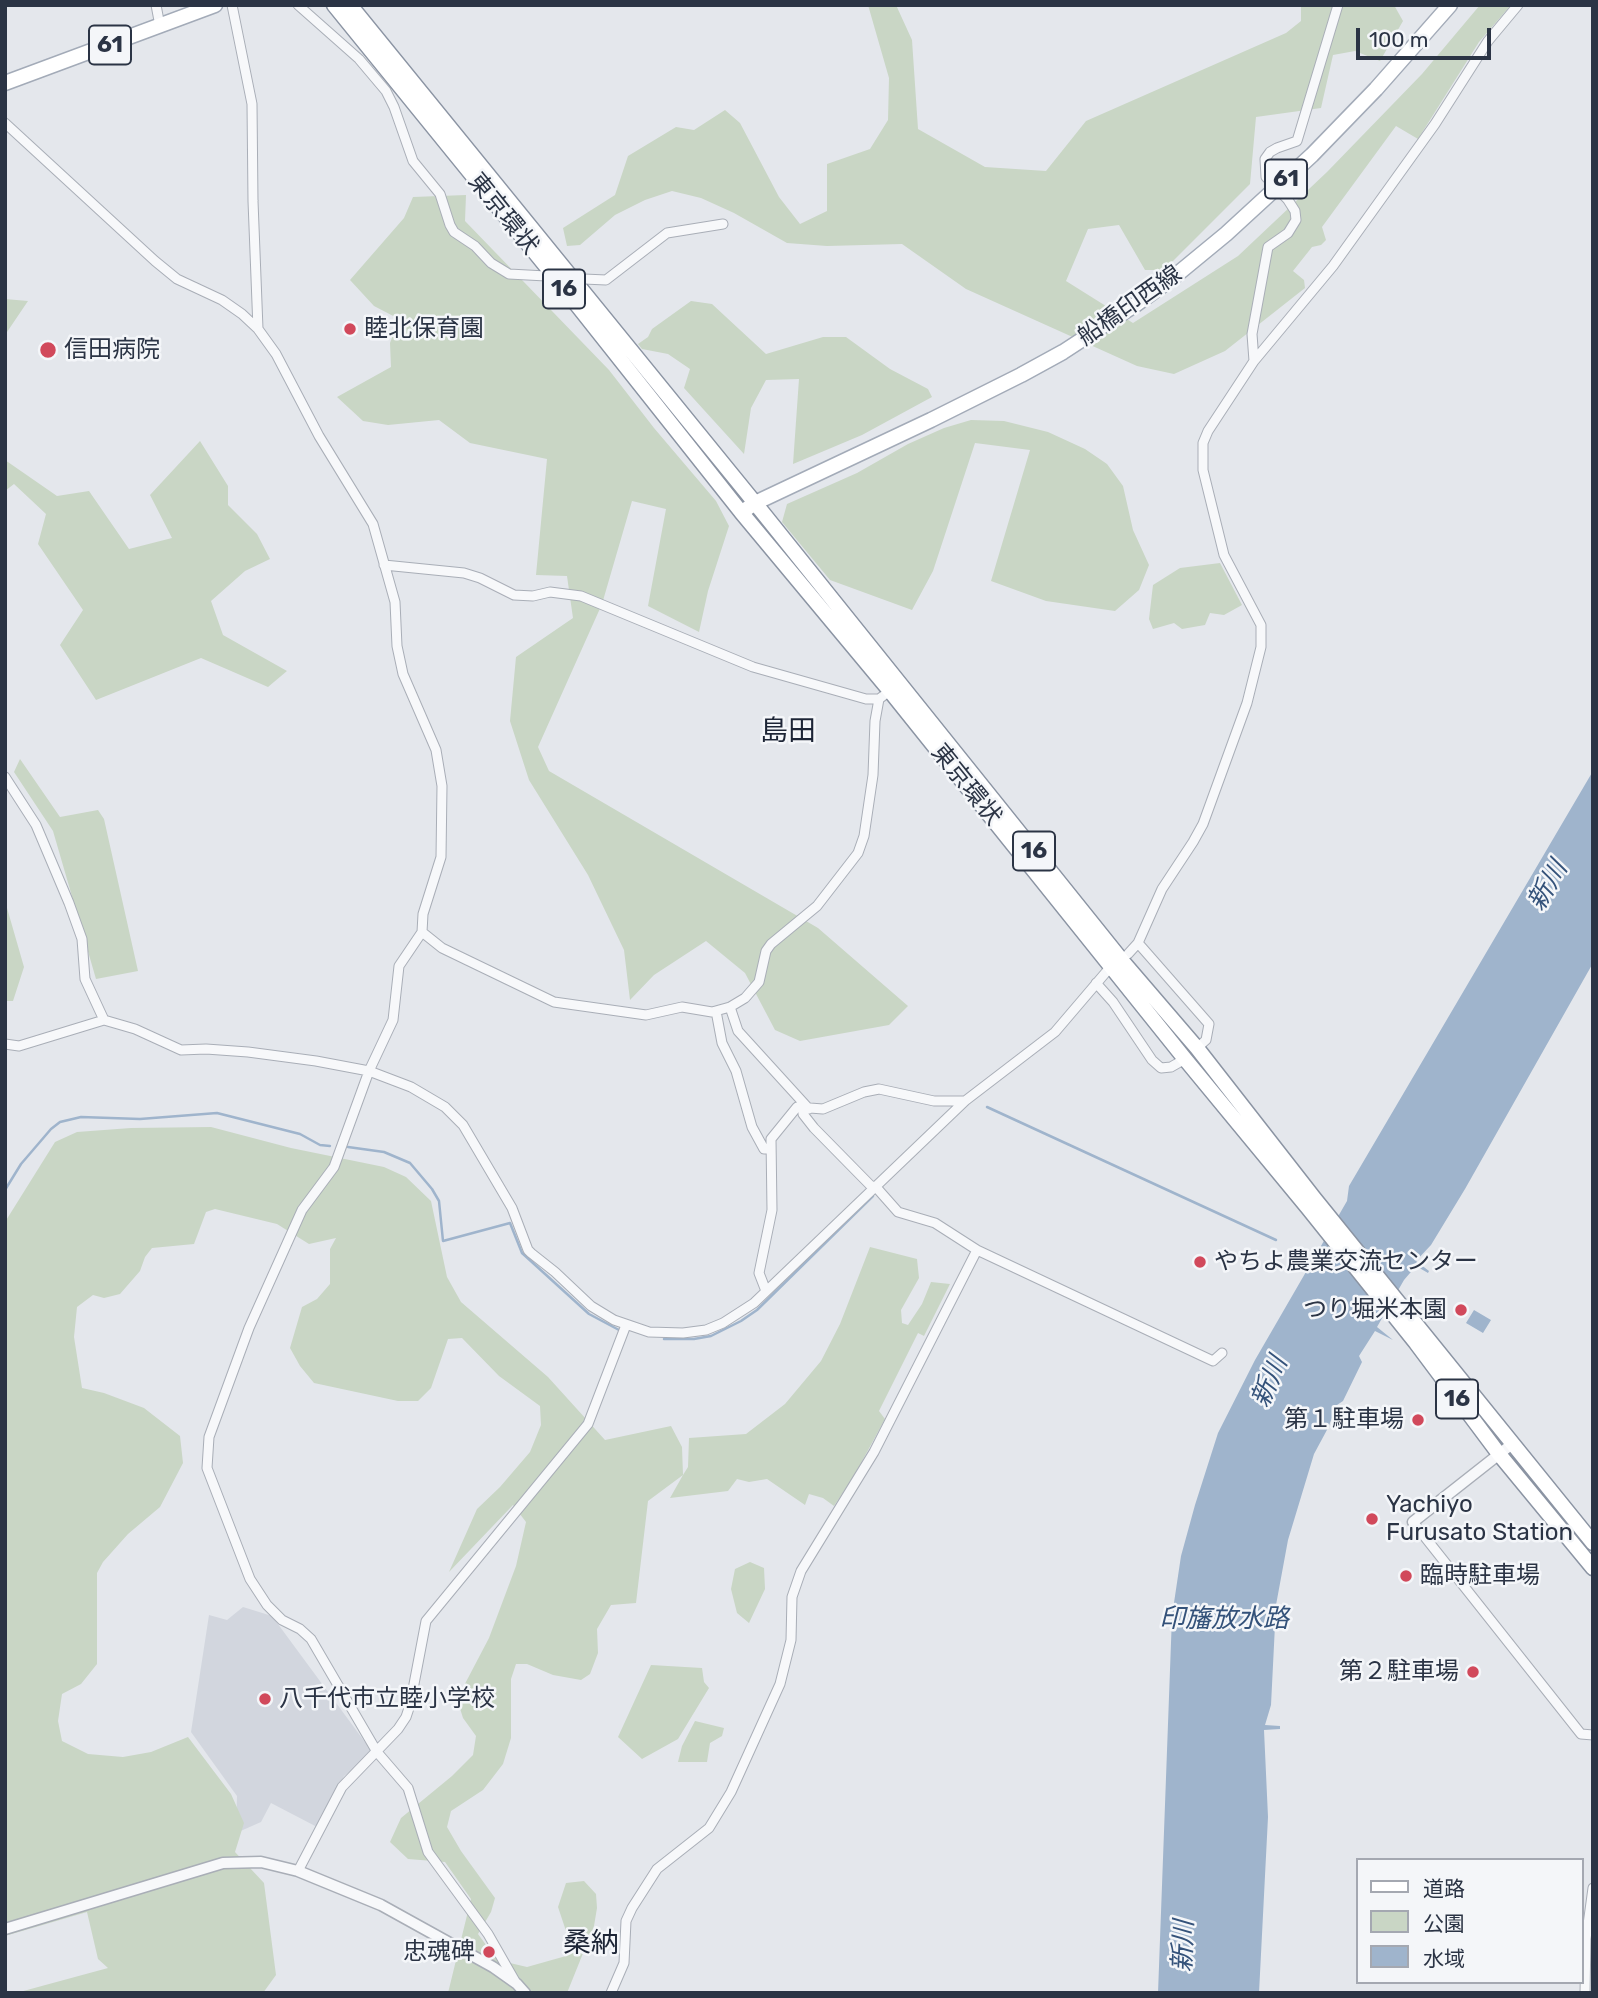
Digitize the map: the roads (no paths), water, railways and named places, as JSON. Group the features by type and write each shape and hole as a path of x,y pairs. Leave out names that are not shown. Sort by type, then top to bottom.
{"main road":[{"name":"61","path":"5,83 215,5"},
{"name":"東京環状","path":"334,5 741,512 881,671 885,695 973,785 1197,1048 1311,1203"},
{"name":"東京環状","path":"350,5 755,503 881,671 973,785 1185,1059 1311,1203 1419,1337 1593,1543"},
{"name":"船橋印西線","path":"741,512 1021,375 1100,329 1175,276 1276,188 1376,89 1450,5"},
{"name":"東京環状","path":"1419,1337 1499,1454 1593,1568"}],"street":[{"path":"156,5 160,26"},
{"path":"232,5 252,104 258,329"},
{"path":"298,5 359,59 386,91 413,161 440,194 454,232 474,246 491,263 509,274 546,276"},
{"path":"1254,361 1252,334 1268,247 1288,233 1296,219 1296,211 1266,177 1265,159 1277,148 1297,141 1338,5"},
{"path":"1128,954 1138,943 1162,889 1203,824 1238,732 1259,659 1261,625 1224,555 1207,491 1201,455 1203,443 1254,361 1333,266 1435,124 1488,41 1518,5"},
{"path":"5,123 177,279 222,300 258,329 276,354 319,436 373,524 395,601 397,646 403,674 420,718 434,743 442,786 441,857 423,914 422,932 399,966 393,1020 369,1071 334,1167 302,1210 248,1328 209,1437 207,1468 250,1579 267,1605 282,1620 311,1639 377,1752 408,1788 428,1852 488,1934 521,1988"},
{"path":"584,279 606,280 667,233 723,224"},
{"path":"384,565 464,573 514,595 533,596 550,592 581,596 753,667 866,699 885,695"},
{"path":"422,932 442,948 554,1002 646,1015 682,1007 716,1011 730,1007 745,998 759,982 766,951 771,944 817,906 858,853 864,836 873,775 875,722 885,695"},
{"path":"5,777 36,825 60,880 82,939 85,979 104,1020"},
{"path":"1138,943 1209,1024 1206,1040 1197,1048"},
{"path":"5,1044 19,1046 104,1020 135,1029 181,1050 248,1052 369,1071 411,1087 434,1099 463,1125 512,1208 528,1250 592,1306 626,1325 660,1333 706,1330 744,1311 965,1101 1055,1032 1107,971"},
{"path":"1096,983 1113,1002 1152,1060 1161,1068 1171,1067 1185,1059"},
{"path":"730,1007 738,1031 806,1109"},
{"path":"716,1011 722,1043 736,1071 752,1127 764,1149 770,1149"},
{"path":"766,1291 759,1273 772,1209 771,1139 797,1107 823,1109 878,1089 934,1101 965,1101"},
{"path":"806,1109 803,1114 814,1128 898,1212 935,1223 977,1250 1213,1361 1222,1353"},
{"path":"611,1993 624,1963 626,1921 657,1869 709,1828 730,1792 780,1684 791,1640 792,1597 801,1571 865,1467 977,1250"},
{"path":"298,1871 342,1787 398,1730 406,1717 411,1704 426,1621 588,1424 626,1325"},
{"path":"1511,1444 1413,1522 1581,1734 1593,1735"},
{"path":"5,1929 223,1863 261,1862 298,1871 375,1902 493,1967 521,1988"},
{"path":"1585,1993 1593,1888"}],"water":[{"name":"印旛放水路","path":"1593,771 1593,963 1465,1189 1431,1245 1416,1261 1429,1271 1428,1273 1416,1266 1404,1280 1377,1327 1393,1340 1375,1331 1359,1356 1362,1362 1343,1401 1337,1405 1314,1454 1288,1540 1276,1605 1271,1705 1265,1725 1280,1726 1280,1729 1264,1730 1268,1817 1259,1993 1158,1993 1172,1616 1181,1556 1218,1433 1255,1360 1347,1201 1349,1186"},
{"path":"1474,1310 1491,1320 1483,1333 1466,1323"}],"waterway":[{"path":"987,1107 1276,1240"},
{"path":"5,1190 21,1164 51,1129 60,1122 81,1117 140,1119 217,1113 300,1134 320,1145 330,1146"},
{"path":"348,1147 384,1152 410,1163 439,1201 443,1241 510,1223 522,1253 589,1314 619,1330"},
{"path":"664,1339 711,1336 741,1321 757,1310 873,1196"},
{"path":"1300,1254 1312,1262"}],"place":[{"name":"睦北保育園","path":"350,329"},
{"name":"信田病院","path":"48,350"},
{"name":"やちよ農業交流センター","path":"1200,1262"},
{"name":"つり堀米本園","path":"1461,1310"},
{"name":"第１駐車場","path":"1418,1420"},
{"name":"Yachiyo Furusato Station","path":"1372,1519"},
{"name":"臨時駐車場","path":"1406,1576"},
{"name":"第２駐車場","path":"1473,1672"},
{"name":"八千代市立睦小学校","path":"265,1699"},
{"name":"忠魂碑","path":"489,1952"}],"district":[{"name":"島田","path":"788,732"},
{"name":"桑納","path":"591,1944"}],"water label":[{"name":"新川","path":"1548,886"},
{"name":"新川","path":"1270,1382"},
{"name":"新川","path":"1184,1946"}]}
